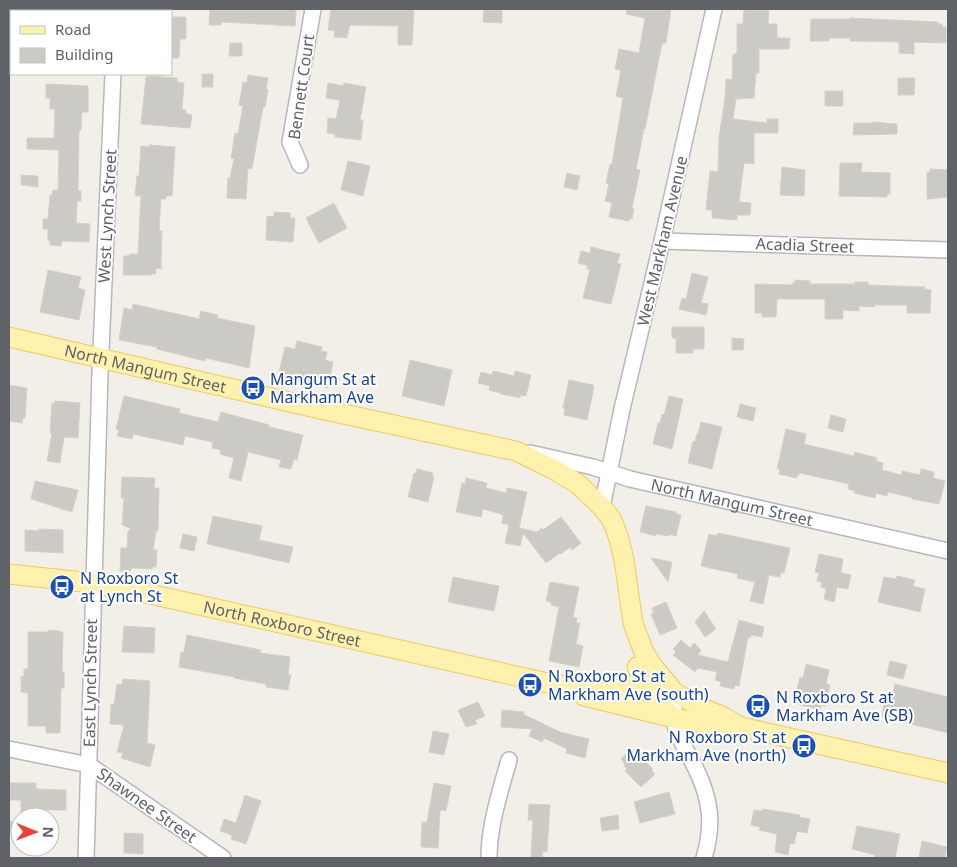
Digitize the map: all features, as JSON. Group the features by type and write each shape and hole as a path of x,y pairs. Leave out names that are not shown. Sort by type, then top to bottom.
{"main road":[{"name":"North Mangum Street","path":"9,338 395,426 516,451 578,484 602,507"},
{"path":"602,507 602,522 609,542 619,614 624,633 647,671 658,704 674,718"},
{"name":"North Roxboro Street","path":"9,574 142,592 552,684 604,690 622,690 635,685 647,671"},
{"path":"647,671 674,692 740,727"},
{"name":"North Roxboro Street","path":"552,684 592,699 674,718 719,727 740,727 948,774"}],"street":[{"name":"Bennett Court","path":"300,165 290,142 313,9"},
{"name":"West Markham Avenue","path":"602,507 608,472 714,9"},
{"name":"West Lynch Street","path":"101,358 113,75"},
{"name":"Acadia Street","path":"662,241 948,250"},
{"name":"East Lynch Street","path":"86,858 92,584 101,358"},
{"name":"North Mangum Street","path":"516,451 593,467 948,551"},
{"path":"674,692 674,718 679,735 707,794 710,840 704,858"},
{"name":"Shawnee Street","path":"9,750 89,764 223,858"},
{"path":"489,858 496,809 509,760"}],"building":[{"path":"210,9 296,9 295,26 222,22 221,25 209,25"},
{"path":"331,9 414,9 412,45 398,45 398,26 350,25 347,38 334,37 335,31 328,30"},
{"path":"484,9 502,9 502,23 483,22"},
{"path":"627,9 671,9 666,43 663,43 661,48 636,169 640,170 632,208 634,209 632,219 630,218 629,221 609,217 612,203 605,201 609,184 606,183 610,164 612,164 623,98 616,96 621,70 615,69 619,49 639,53 645,18 626,14"},
{"path":"744,9 769,9 768,24 777,24 777,38 790,38 789,49 759,49 759,73 756,73 754,98 736,99 733,119 767,123 767,119 778,119 778,133 754,133 754,164 744,163 739,202 751,203 750,215 737,215 737,220 712,218 712,210 706,210 710,171 718,172 719,138 726,79 732,80 733,54 737,54 737,24 743,24"},
{"path":"172,17 186,17 186,39 180,39 179,58 172,58"},
{"path":"850,18 938,22 938,24 942,24 942,27 946,27 946,43 914,42 914,54 899,53 899,42 850,41 850,38 810,41 811,19"},
{"path":"230,43 242,43 242,56 229,56"},
{"path":"202,74 213,74 213,87 202,87"},
{"path":"248,75 268,78 266,89 268,90 265,107 263,107 252,169 248,168 246,199 227,198 228,178 230,178 234,159 231,158 235,133 238,134 243,106 239,105 243,82 247,83"},
{"path":"146,77 177,78 177,82 184,83 182,109 186,110 186,114 192,115 190,128 141,124"},
{"path":"898,78 915,78 914,95 898,95"},
{"path":"328,83 343,86 344,83 366,87 360,120 363,120 361,140 335,137 335,134 327,133 328,118 336,119 340,100 326,98"},
{"path":"46,84 88,86 88,112 82,112 81,130 79,130 78,191 81,191 81,201 77,201 76,223 90,224 89,242 62,241 61,246 50,245 48,229 43,229 43,219 48,219 50,195 52,195 53,190 58,190 59,150 27,149 27,138 54,138 55,109 50,109 50,98 46,98"},
{"path":"825,91 843,91 843,106 825,106"},
{"path":"854,123 897,124 897,134 853,135"},
{"path":"149,145 175,147 172,196 166,196 166,199 161,199 159,231 162,231 161,269 156,268 156,274 151,275 123,275 124,256 138,254 141,196 135,196 137,176 139,176 141,146 149,147"},
{"path":"348,161 370,166 363,196 341,190"},
{"path":"840,163 862,163 861,172 890,173 890,194 887,194 887,197 839,196"},
{"path":"782,167 805,170 804,196 780,195"},
{"path":"930,169 948,170 948,197 927,199 927,172 930,172"},
{"path":"567,173 580,176 577,190 564,187"},
{"path":"21,175 38,176 38,187 21,185"},
{"path":"334,203 347,228 319,243 306,218"},
{"path":"274,212 290,213 290,218 295,218 293,242 266,240 267,216 274,217"},
{"path":"591,247 620,254 617,263 621,264 611,304 583,298 590,269 587,269 587,265 578,263 581,251 590,253"},
{"path":"48,270 81,277 78,288 85,290 79,320 40,312"},
{"path":"692,273 708,277 701,303 708,304 706,315 679,309 682,298 686,299"},
{"path":"795,280 810,281 810,284 855,284 855,282 868,282 868,285 925,287 924,289 931,290 930,313 907,313 907,305 874,305 874,307 859,306 859,311 843,310 843,319 825,319 825,299 777,299 776,317 762,317 762,313 755,313 755,284 792,285 792,283 795,283"},
{"path":"133,304 199,319 201,311 218,315 217,318 255,326 249,368 206,358 205,361 157,349 157,347 119,340 124,308 132,310"},
{"path":"672,327 704,327 704,349 693,349 693,353 676,353 676,338 672,338"},
{"path":"732,338 744,339 743,350 732,350"},
{"path":"297,341 322,347 321,351 327,352 325,360 333,362 328,388 280,377 281,373 279,372 285,347 295,349"},
{"path":"410,360 452,370 444,406 402,396"},
{"path":"493,371 514,376 515,371 531,375 526,396 520,395 520,398 501,394 489,390 490,386 478,383 481,372 492,375"},
{"path":"569,380 593,385 594,387 587,420 564,415 565,409 563,408"},
{"path":"9,385 27,388 25,418 23,418 22,423 9,421"},
{"path":"124,396 180,409 179,413 218,422 221,412 303,435 297,460 294,459 291,469 279,467 281,460 248,452 241,481 229,478 234,458 220,454 221,450 212,448 213,442 185,436 183,445 133,434 132,439 117,436 119,430 116,429"},
{"path":"669,396 683,399 672,449 653,444 658,423 660,423 662,414 664,415"},
{"path":"55,401 80,403 78,438 64,437 60,463 47,461 52,433 50,433 52,403 54,404"},
{"path":"740,404 756,408 753,421 737,417"},
{"path":"831,415 846,419 843,432 828,428"},
{"path":"701,422 722,427 712,469 688,463 693,441 695,442"},
{"path":"786,429 806,434 804,444 854,456 855,452 877,458 876,461 883,463 882,470 901,475 902,471 920,475 921,469 934,472 933,478 945,481 939,504 888,492 887,496 876,493 875,498 854,493 855,491 848,489 849,484 800,473 796,478 779,474 780,469 777,469"},
{"path":"417,469 433,473 432,477 434,477 428,502 408,497 414,473 416,473"},
{"path":"122,477 155,478 154,488 159,488 158,531 156,531 153,550 157,550 156,567 152,567 152,569 131,568 131,571 120,571 121,548 127,548 128,531 130,531 130,528 122,525 124,498 121,498"},
{"path":"466,478 487,483 486,488 506,493 507,488 527,492 519,528 537,532 561,517 581,543 572,550 570,547 546,563 523,533 520,546 505,543 509,525 502,523 503,515 483,509 481,517 456,512 462,483 465,484"},
{"path":"35,481 78,490 72,512 31,499"},
{"path":"646,506 676,512 676,514 681,515 676,536 656,534 656,536 640,532"},
{"path":"213,516 262,526 259,540 293,547 289,563 207,544"},
{"path":"39,529 63,530 63,553 25,551 25,530 39,531"},
{"path":"718,533 790,548 784,573 781,572 780,577 769,575 763,604 750,601 755,582 737,578 738,574 701,566 709,534 717,536"},
{"path":"183,534 197,537 194,551 180,548"},
{"path":"819,554 843,559 841,573 851,575 848,589 837,587 834,602 824,599 826,589 821,587 822,582 817,581 819,573 815,572"},
{"path":"651,558 672,562 668,582"},
{"path":"897,576 915,580 913,586 925,589 920,612 878,602 884,577 896,579"},
{"path":"453,577 499,586 494,611 448,602"},
{"path":"550,582 579,587 573,617 577,618 576,623 580,623 576,644 583,646 579,667 549,661 559,607 551,605 551,602 546,601"},
{"path":"666,602 677,628 660,635 651,614 654,613 652,608"},
{"path":"704,611 716,629 705,637 695,622"},
{"path":"739,620 764,627 762,637 751,635 750,638 748,637 739,686 735,685 734,689 720,686 721,682 715,680 717,672 698,668 695,672 673,655 676,652 673,649 681,640 690,648 694,643 701,650 698,655 728,662"},
{"path":"124,626 155,628 154,653 122,652"},
{"path":"48,630 63,632 62,672 64,672 64,688 61,688 60,733 46,733 46,726 28,726 28,693 21,692 21,676 24,676 24,669 28,669 28,632 48,632"},
{"path":"187,635 261,650 260,653 290,657 288,675 291,675 288,690 266,687 266,684 179,667 181,652 184,652"},
{"path":"890,661 907,665 903,679 887,675"},
{"path":"806,664 829,670 826,684 830,685 825,706 821,705 820,710 797,704 798,699 795,699 800,677 803,678"},
{"path":"123,679 150,681 147,743 155,745 150,767 121,758 123,753 117,752 124,725 110,724 111,704 114,705 117,684 122,685"},
{"path":"895,684 948,697 948,733 882,717 885,697 892,698"},
{"path":"478,702 485,716 475,720 477,724 466,727 458,710"},
{"path":"502,710 524,712 523,714 560,732 589,739 585,758 566,753 567,749 544,738 542,742 529,736 532,729 501,727"},
{"path":"433,731 449,734 444,755 429,752"},
{"path":"631,749 653,769 651,770 655,774 641,787 625,771 627,769 621,759"},
{"path":"9,783 36,783 36,789 66,790 66,810 60,810 60,807 21,807 21,800 9,800"},
{"path":"434,783 451,786 446,811 440,810 438,848 421,847 422,822 427,822"},
{"path":"669,792 675,814 640,823 634,802"},
{"path":"245,795 261,801 246,844 231,839 232,835 220,831 224,819 236,823"},
{"path":"529,804 550,805 547,852 542,851 543,858 531,858 533,820 528,820"},
{"path":"763,809 800,815 799,817 810,819 807,833 797,831 794,844 790,843 788,855 775,852 777,834 759,830 760,827 751,825 754,810 762,811"},
{"path":"618,815 619,829 602,831 600,818"},
{"path":"857,826 900,834 895,858 874,858 875,855 852,849"},
{"path":"124,833 143,834 143,854 124,853"},
{"path":"922,841 947,847 945,858 919,858"}],"place":[{"name":"Mangum St at Markham Ave","path":"253,388"},
{"name":"N Roxboro St at Lynch St","path":"62,587"},
{"name":"N Roxboro St at Markham Ave (south)","path":"530,685"},
{"name":"N Roxboro St at Markham Ave (SB)","path":"758,706"},
{"name":"N Roxboro St at Markham Ave (north)","path":"804,746"}]}
